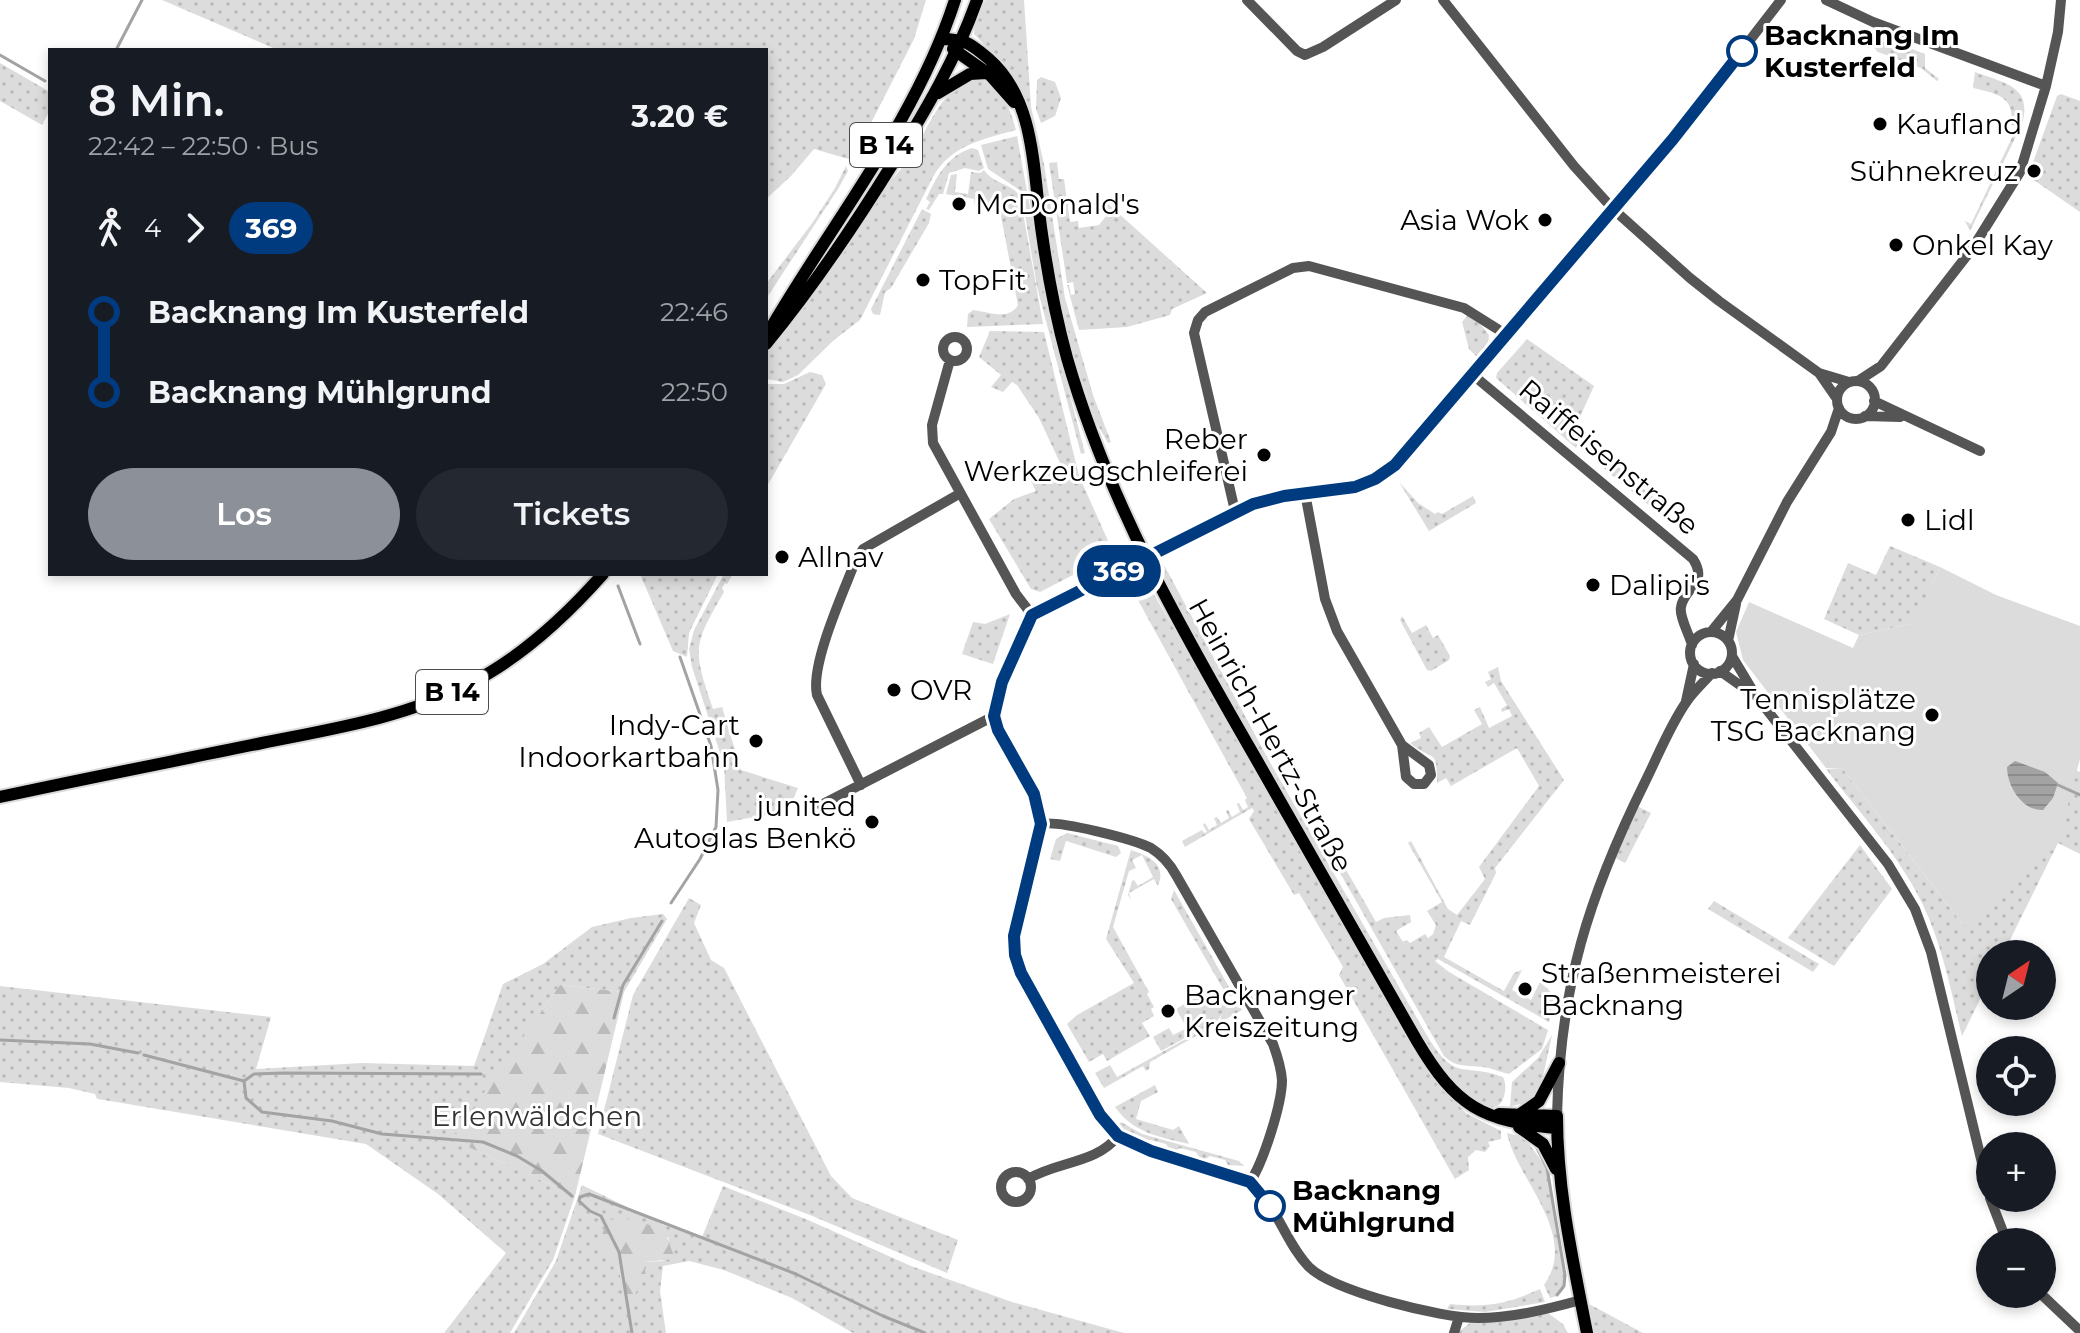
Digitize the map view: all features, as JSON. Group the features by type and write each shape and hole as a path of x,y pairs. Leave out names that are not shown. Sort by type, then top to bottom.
{"main road":[{"name":"B 14","path":"768,332 896,129 923,79 955,0"},
{"name":"B 14","path":"768,342 854,226 935,95 963,39 977,0"},
{"path":"941,39 963,39"},
{"name":"Heinrich-Hertz-Straße","path":"941,39 990,75 1023,115"},
{"name":"Heinrich-Hertz-Straße","path":"963,39 999,68 1017,96 1029,134 1051,288 1067,358 1101,460 1144,558 1427,1059 1448,1086 1484,1114 1501,1120 1557,1122"},
{"path":"935,95 970,74 981,72 990,75"},
{"name":"B 14","path":"0,797 320,731 412,708 467,686 510,659 548,630 601,576"},
{"path":"1519,1115 1539,1101 1559,1063"},
{"path":"1484,1114 1519,1115 1557,1122 1559,1174 1587,1333"},
{"path":"1501,1120 1537,1138 1559,1174"}],"street":[{"path":"1247,0 1297,51 1305,55 1323,47 1396,0"},
{"path":"1443,0 1574,166 1613,209 1703,290 1819,373 1867,385 1874,397 1906,417 1980,451"},
{"path":"1581,1300 1499,1317 1459,1317 1333,1283 1319,1276 1302,1259 1263,1196 1250,1182 1151,1151 1118,1136 1100,1115 1017,961 1014,946 1017,921 1041,824 1034,794 998,730 994,716 1002,682 1032,615 1235,511 1263,500 1355,487 1387,472 1403,458 1687,121 1781,0"},
{"path":"1826,0 1873,22 2046,86"},
{"path":"1756,696 1716,672 1702,671 1694,664 1692,645 1699,636 1709,632 1737,600 1787,502 1831,432 1840,389 1881,366 1972,249 2020,172 2046,86 2058,32 2061,0"},
{"path":"1235,511 1194,333 1198,320 1205,312 1293,268 1309,266 1464,308 1507,335"},
{"path":"950,360 932,425 932,440 1016,594 1032,615"},
{"path":"1865,416 1873,407 1881,366"},
{"path":"1819,373 1842,413 1853,419"},
{"name":"Raiffeisenstraße","path":"1473,375 1693,559 1697,564 1698,578 1681,607 1681,618 1687,625 1692,645"},
{"path":"1831,432 1865,416 1906,417"},
{"path":"1305,493 1330,614 1402,745"},
{"path":"861,785 817,695 815,680 823,651 860,553 875,541 959,494"},
{"path":"1737,600 1728,641 1732,656 1756,696 1888,864 1915,909 1931,952 1976,1139"},
{"path":"1687,625 1722,635 1728,641"},
{"path":"1686,702 1716,672 1727,666 1732,656"},
{"path":"1557,1122 1559,1063 1572,970 1594,897 1626,822 1686,702 1694,664"},
{"path":"821,805 994,716"},
{"path":"1041,824 1058,823 1145,846 1166,860 1176,875 1273,1044 1280,1066 1279,1101 1260,1166 1250,1182"},
{"path":"1028,1179 1058,1165 1096,1156 1108,1149 1118,1136"},
{"path":"2056,1308 2080,1331"},
{"path":"1454,1333 1459,1317"}],"green space":[{"path":"162,0 926,0 914,39 852,160 814,149 768,197 768,48 273,48"},
{"path":"986,0 1024,0 1031,107 1044,164 1065,298 1093,395 1111,442 1108,443 1096,422 1064,327 1029,108 1009,71 974,34 975,19"},
{"path":"1876,35 1925,54 1925,68 1939,79 1937,81 1921,68 1878,52 1870,43"},
{"path":"0,63 48,91 48,114 42,125 0,101"},
{"path":"1975,72 2014,88 2020,94 2024,111 2022,124 1970,231 1965,221 1971,224 2017,127 2011,124 2010,107 2002,97 1973,88"},
{"path":"1041,77 1055,82 1061,98 1055,116 1041,123 1036,109 1037,80"},
{"path":"976,78 992,86 1003,98 1016,130 958,150 940,166 860,320 798,375 783,382 768,379 768,349 908,160 944,100 964,82"},
{"path":"2061,94 2080,101 2080,212 2028,176 2057,96"},
{"path":"1017,136 1051,323 1085,453 1081,454 1037,287 1021,191 988,169 981,145"},
{"path":"972,148 978,150 984,168 979,171 965,168 949,173 943,194 939,194 929,210 926,209 930,202 926,199 944,168 956,156"},
{"path":"1057,162 1059,179 1064,179 1070,222 1078,221 1079,228 1099,225 1106,216 1100,211 1107,203 1207,293 1172,309 1170,315 1127,327 1079,330 1067,285 1071,295 1075,294 1073,282 1067,283 1049,163"},
{"path":"846,166 848,171 838,189 768,296 768,281 835,188"},
{"path":"984,170 1020,196 1043,324 967,327 968,314 973,310 1004,314 1018,305 1000,211 986,205 975,205 974,199 946,194 951,175 957,174 955,192 968,194 971,172"},
{"path":"922,209 931,214 929,223 891,288 885,292 880,315 873,314 871,309"},
{"path":"1467,316 1478,321 1489,335 1488,343 1478,358 1469,349 1462,322"},
{"path":"990,331 1044,332 1079,476 1114,554 1040,592 1031,589 989,519 1014,499 1036,491 1031,481 1062,467 1039,418 1017,385 1012,382 1003,392 991,387 1001,375 979,357"},
{"path":"1527,339 1594,386 1574,430 1582,437 1576,448 1496,378"},
{"path":"810,372 822,375 826,384 768,485 768,384 784,384"},
{"path":"1608,459 1658,501 1657,512 1600,465 1598,462"},
{"path":"1399,482 1418,503 1435,514 1442,514 1473,496 1476,503 1429,531"},
{"path":"1890,546 1940,567 1919,614 1909,624 1859,635 1824,619 1848,563 1876,575"},
{"path":"1163,563 1267,757 1429,1039 1454,1066 1503,1077 1505,1091 1499,1105 1482,1105 1438,1068 1258,755 1164,577"},
{"name":"Tennisplätze TSG Backnang","path":"1940,567 1996,595 2080,626 2080,759 2058,842 1964,926 1842,768 1826,768 1743,660 1736,632 1749,602 1853,648 1859,635 1909,624 1919,613"},
{"path":"1138,573 1148,584 1434,1080 1466,1113 1501,1131 1501,1139 1488,1142 1490,1146 1485,1152 1476,1150 1468,1157 1469,1170 1455,1179 1339,975 1343,967 1299,893 1294,895 1249,819 1254,811 1252,808 1185,847 1182,841 1202,830 1207,832 1205,823 1209,830 1217,825 1214,818 1217,817 1221,823 1229,818 1226,811 1232,817 1240,812 1237,804 1243,810 1248,807 1247,798 1134,593 1123,584 1120,576"},
{"path":"641,576 717,576 689,633 687,657 673,651"},
{"path":"723,576 732,576 722,588 724,592 701,637 699,660 702,673 713,709 722,707 741,770 798,788 788,811 727,822 724,765 692,667 689,649 694,630"},
{"path":"1010,614 993,664 962,654 973,622 985,624"},
{"path":"1402,616 1412,633 1426,625 1433,638 1438,635 1450,656 1449,660 1431,671 1427,670 1400,620"},
{"path":"1498,667 1501,681 1564,780 1495,868 1496,873 1470,925 1461,921 1444,957 1504,991 1514,973 1522,970 1512,990 1531,1000 1540,982 1554,995 1549,1022 1438,959 1435,961 1548,1030 1542,1049 1509,1074 1457,1064 1444,1056 1335,864 1341,861 1376,922 1410,915 1411,922 1396,931 1403,942 1407,940 1410,943 1425,934 1428,938 1436,925 1427,911 1442,902 1408,843 1411,841 1448,909 1457,915 1485,879 1479,867 1539,786 1517,748 1451,786 1446,778 1437,783 1435,760 1410,743 1421,738 1419,733 1429,727 1442,747 1482,724 1474,710 1480,707 1489,728 1512,716 1509,709 1502,712 1501,709 1507,705 1494,683 1488,687 1485,682 1491,679 1488,672"},
{"path":"1842,768 1964,926 2074,780 2076,770 2080,772 2080,854 2058,843 2010,940 1976,940 1976,1008 1962,1036 1941,953 1923,905 1890,851 1826,769"},
{"path":"1637,806 1651,813 1625,863 1613,857"},
{"path":"1067,833 1118,846 1121,853 1116,857 1066,841 1060,861 1050,859 1056,839"},
{"path":"1860,845 1892,889 1834,966 1788,938"},
{"path":"1131,850 1144,855 1155,862 1160,878 1158,886 1154,879 1129,893 1131,900 1128,895 1132,881 1138,886 1153,877 1142,855 1132,860 1136,868 1129,871 1113,927 1149,992 1154,1016 1142,1023 1150,1036 1107,1061 1103,1054 1089,1062 1067,1024 1077,1015 1134,983 1106,939"},
{"path":"1174,890 1233,994 1231,996 1226,994 1171,899"},
{"path":"689,898 701,905 694,923 711,960 724,968 831,1176 852,1198 958,1240 947,1273 810,1215 598,1134 633,995"},
{"path":"1714,901 1819,964 1813,972 1708,909"},
{"path":"663,914 667,919 624,992 560,985 452,1139 575,1196 553,1260 510,1333 444,1333 506,1253 438,1194 366,1144 97,1099 95,1094 69,1088 0,1082 0,986 271,1017 256,1069 362,1063 474,1066 503,984 543,964 592,927"},
{"name":"Erlenwäldchen","path":"560,985 624,992 575,1196 451,1139"},
{"path":"1209,990 1217,1001 1228,1008 1240,1006 1242,1010 1150,1062 1146,1071 1143,1066 1104,1088 1095,1073 1110,1065 1117,1077 1220,1020 1222,1014 1217,1021 1161,1051 1153,1037 1169,1028 1173,1035 1187,1028 1176,1009"},
{"path":"1552,1035 1540,1090 1522,1106 1510,1107 1512,1082 1538,1058"},
{"path":"1155,1085 1158,1092 1141,1101 1136,1119 1173,1130 1179,1126 1189,1144 1139,1128 1115,1107"},
{"path":"1121,1122 1142,1134 1239,1161 1244,1166 1228,1165 1225,1160 1210,1156 1205,1159 1196,1152 1180,1148 1175,1151 1166,1144 1151,1140 1141,1141 1120,1129 1118,1126"},
{"path":"1507,1133 1524,1137 1549,1171 1566,1279 1562,1292 1554,1297 1550,1298 1544,1285 1553,1266 1555,1246 1550,1227"},
{"path":"582,1185 664,1225 702,1237 723,1186 911,1266 1012,1302 1124,1333 853,1333 792,1298 724,1270 689,1261 663,1266 660,1291 666,1333 514,1333 556,1261","holes":["669,1237 663,1261 644,1262 629,1302 617,1266"]},
{"path":"621,1217 664,1229 675,1259 644,1262 646,1277 629,1303 617,1266 611,1264 599,1243 607,1221"},
{"path":"1540,1289 1545,1302 1485,1312 1447,1309 1450,1304 1496,1304"},
{"path":"1589,1304 1643,1333 1595,1333"},
{"path":"1548,1313 1563,1324 1568,1333 1457,1333 1470,1323"}],"shaded area":[{"path":"2015,761 2045,772 2058,783 2053,798 2043,810 2022,802 2013,789 2007,767"}],"waterway":[{"path":"117,48 142,0"},
{"path":"0,55 45,81"},
{"path":"618,586 640,644"},
{"path":"671,903 700,859 716,827 718,790 711,746 680,657"},
{"path":"2058,785 2080,795"},
{"path":"614,1018 623,985 662,921"},
{"path":"0,1040 90,1044 138,1053"},
{"path":"144,1055 244,1081 246,1098 262,1112 332,1121 382,1134 483,1142 517,1156 542,1171 572,1196"},
{"path":"244,1081 254,1074 284,1073 481,1074"},
{"path":"1536,1146 1547,1168 1565,1275 1564,1286 1557,1295"},
{"path":"632,1333 619,1252 601,1216 590,1211 579,1201 580,1197 589,1194 796,1274 925,1333"}],"bus line":[{"name":"369","path":"1270,1206 1250,1182 1134,1145 1109,1128 1021,973 1015,955 1014,936 1041,824 1034,794 995,723 1002,682 1032,615 1235,511 1275,497 1355,487 1375,479 1395,465 1673,139 1742,51"}],"place":[{"name":"Backnang Im Kusterfeld","path":"1742,51"},
{"name":"Kaufland","path":"1880,124"},
{"name":"Sühnekreuz","path":"2034,171"},
{"name":"McDonald's","path":"959,204"},
{"name":"Asia Wok","path":"1545,220"},
{"name":"Onkel Kay","path":"1896,245"},
{"name":"TopFit","path":"923,280"},
{"name":"Reber Werkzeugschleiferei","path":"1264,455"},
{"name":"Lidl","path":"1908,520"},
{"name":"Allnav","path":"782,557"},
{"name":"Dalipi's","path":"1593,585"},
{"name":"OVR","path":"894,690"},
{"name":"Tennisplätze TSG Backnang","path":"1932,715"},
{"name":"Indy-Cart Indoorkartbahn","path":"756,741"},
{"name":"junited Autoglas Benkö","path":"872,822"},
{"name":"Straßenmeisterei Backnang","path":"1525,989"},
{"name":"Backnanger Kreiszeitung","path":"1168,1011"},
{"name":"Backnang Mühlgrund","path":"1270,1206"}]}
